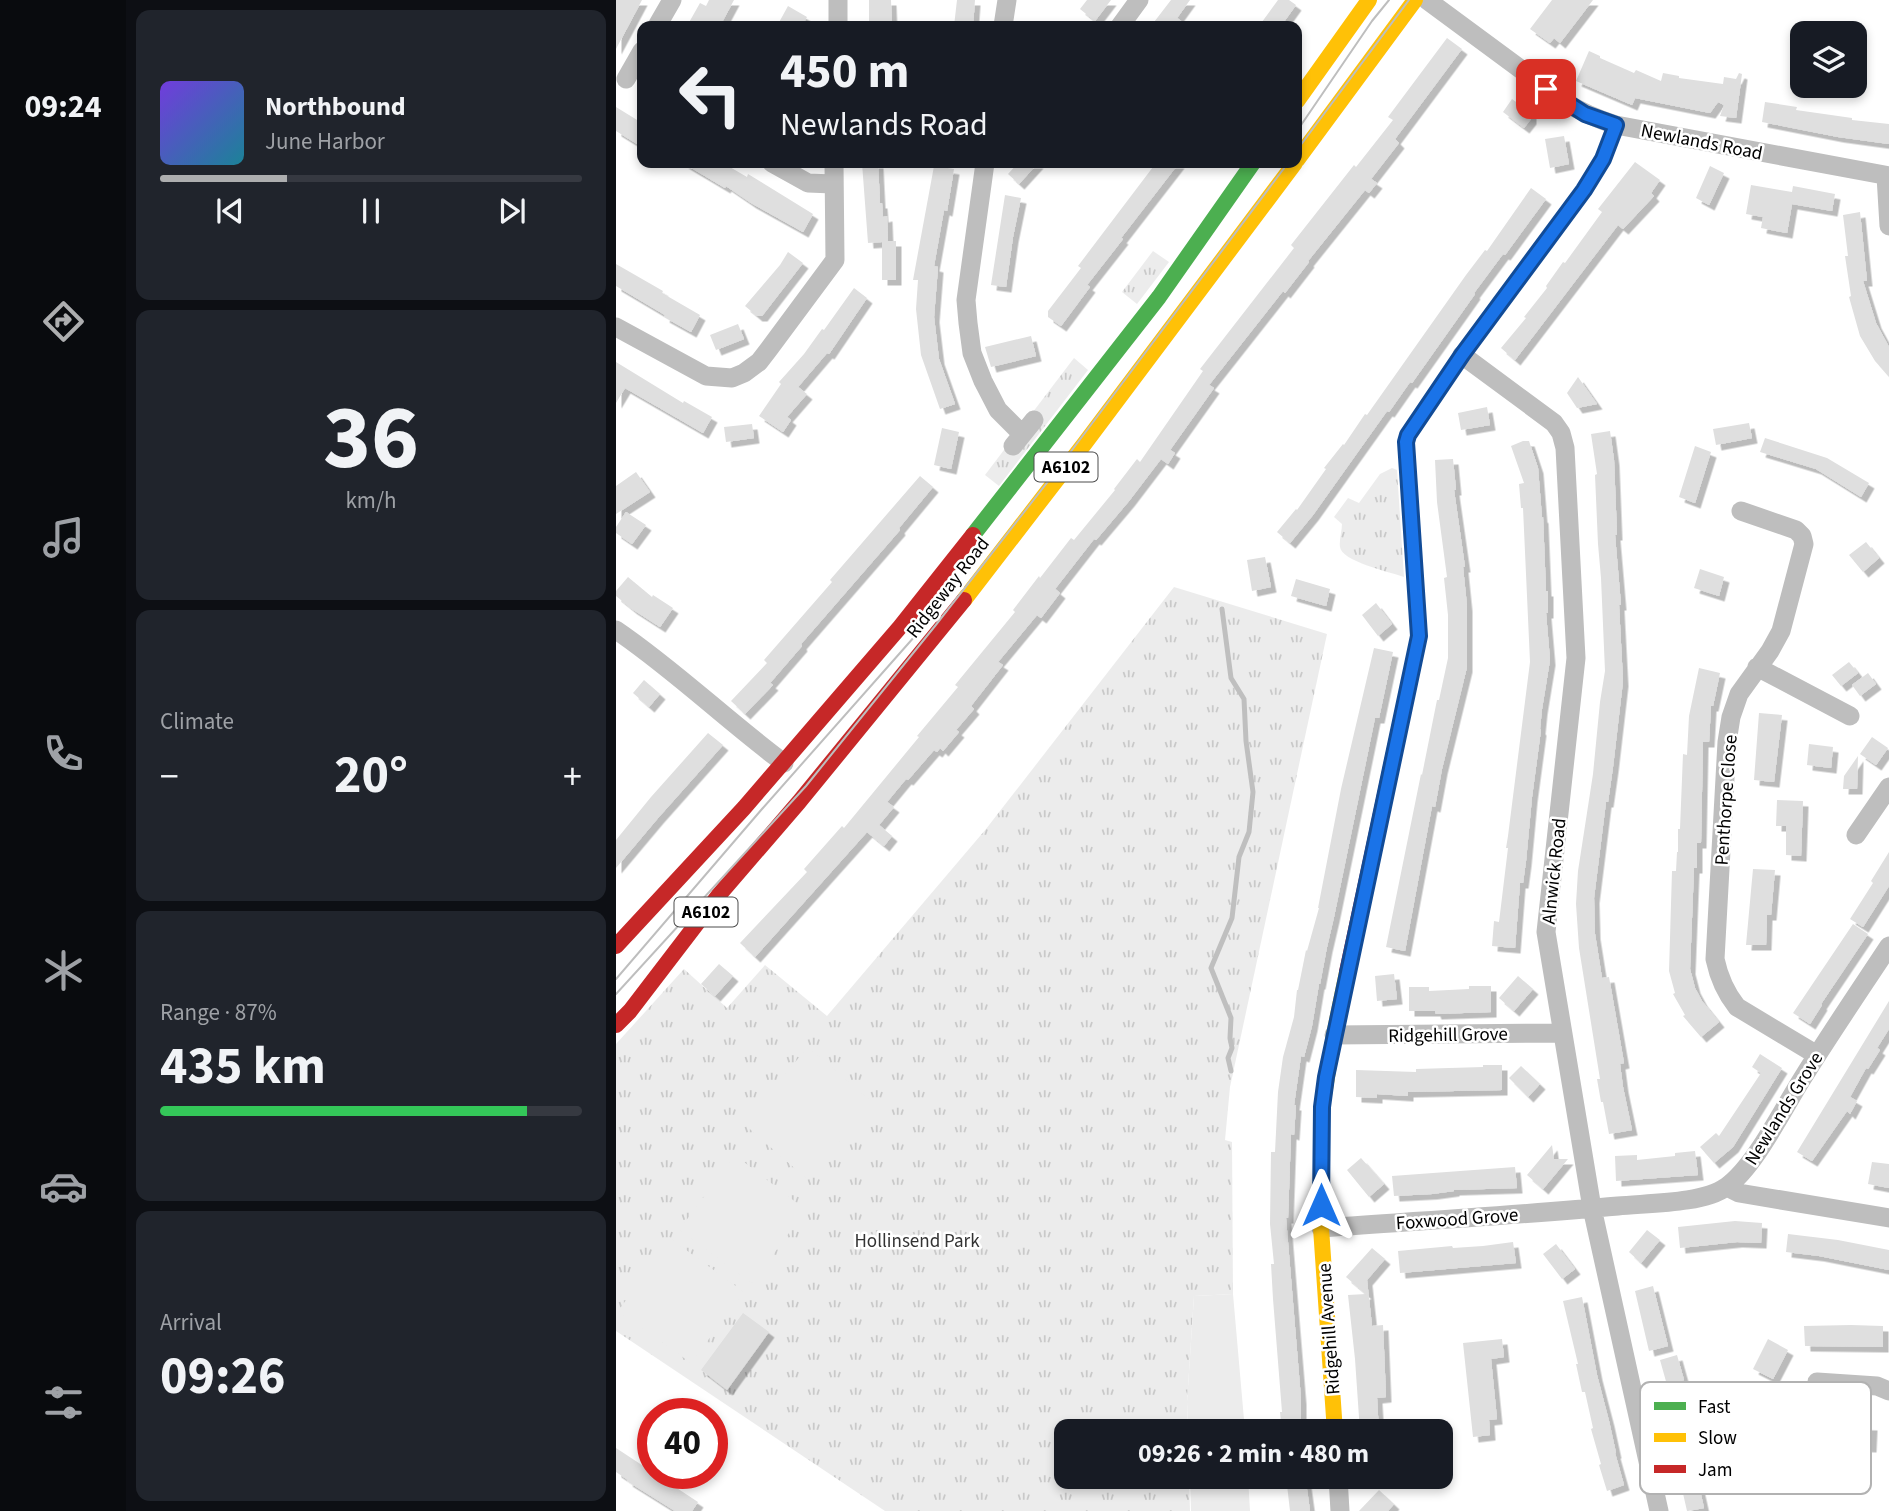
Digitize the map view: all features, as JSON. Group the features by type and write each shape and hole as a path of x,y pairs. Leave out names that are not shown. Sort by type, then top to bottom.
{"main road":[{"path":"1302,94 1369,0"},
{"name":"Ridgeway Road","path":"1302,154 1415,0"},
{"name":"Ridgehill Avenue","path":"1334,1419 1321,1228 1322,1107 1334,1035 1419,636 1406,442 1408,435 1462,355 1584,190 1603,159 1616,125"},
{"name":"Ridgeway Road","path":"616,946 784,763 900,627 1159,297 1249,168"},
{"name":"Ridgeway Road","path":"616,1026 718,896 944,626 1291,168"}],"street":[{"path":"660,21 672,0"},
{"path":"838,0 838,21"},
{"path":"1004,21 1007,0"},
{"path":"1124,21 1139,0"},
{"name":"Newlands Road","path":"1427,0 1585,114 1616,125 1888,176"},
{"path":"628,80 637,61"},
{"path":"781,168 808,183 833,184"},
{"path":"616,327 706,376 732,378 744,373 759,362 835,260 834,168"},
{"path":"984,168 966,300 972,353 998,410 1023,433"},
{"path":"1888,176 1889,226"},
{"name":"Alnwick Road","path":"1462,355 1554,423 1561,433 1565,448 1576,658 1546,932 1592,1208 1640,1425"},
{"name":"Penthorpe Close","path":"1741,511 1796,530 1802,536 1804,544 1781,631 1739,694 1731,717 1727,742 1715,959 1719,979 1737,1007 1817,1055"},
{"path":"616,630 649,652 745,734 784,763"},
{"path":"1757,667 1850,716"},
{"path":"1856,835 1889,787"},
{"name":"Newlands Grove","path":"1592,1208 1696,1199 1727,1187 1753,1157 1889,946"},
{"name":"Ridgehill Grove","path":"1334,1035 1562,1033"},
{"path":"1727,1187 1739,1194 1889,1218"},
{"name":"Foxwood Grove","path":"1321,1228 1592,1208"},
{"path":"1871,1386 1889,1391"},
{"path":"1339,1489 1340,1511"}],"green space":[{"path":"1153,251 1169,262 1137,304 1122,292"},
{"path":"1074,358 1088,370 999,486 985,475"},
{"path":"1392,468 1397,470 1404,577 1357,561 1342,552 1342,524 1334,517 1348,498 1359,503 1380,474"},
{"name":"Hollinsend Park","path":"1174,587 1327,634 1230,1087 1225,1140 1232,1142 1233,1294 1194,1296 1188,1419 1054,1419 1054,1489 1189,1489 1190,1511 885,1511 728,1406 728,1398 716,1398 616,1331 616,1044 684,969 727,1008 765,965 827,1016 986,829"},
{"path":"808,1047 873,1103 807,1179 743,1123"},
{"path":"735,1155 806,1210 752,1283 679,1230"},
{"path":"671,1239 744,1292 691,1363 618,1311"},
{"path":"1233,1294 1244,1419 1188,1419 1194,1296"},
{"path":"1190,1489 1249,1489 1250,1511 1191,1511"}],"building":[{"path":"616,0 642,0 616,49"},
{"path":"709,0 734,0 723,21 690,21 700,3 706,6"},
{"path":"869,0 891,0 892,21 869,21"},
{"path":"957,0 975,0 973,21 955,21"},
{"path":"1087,0 1111,0 1095,21 1080,9"},
{"path":"1171,0 1190,0 1177,18 1181,21 1155,21"},
{"path":"1278,0 1289,0 1296,5 1285,21 1263,21"},
{"path":"1552,0 1593,0 1560,43 1554,38 1550,43 1530,29"},
{"path":"788,6 807,17 805,21 780,21"},
{"path":"1447,38 1462,49 1395,139 1399,143 1371,179 1377,183 1369,193 1365,190 1209,385 1214,388 1170,450 1175,453 1168,464 1161,459 1055,589 1060,593 1041,618 1037,615 998,662 1003,665 971,706 974,709 956,730 959,732 943,751 940,748 937,752 934,750 887,802 894,807 879,825 892,836 884,846 867,832 755,957 740,943 807,872 804,869 842,826 844,828 958,687 955,685 1015,612 1013,610 1039,576 1040,578 1071,538 1074,540 1137,459 1140,462 1203,371 1200,369 1294,248 1291,245 1393,120 1388,117"},
{"path":"1589,51 1634,73 1636,70 1661,81 1663,73 1723,84 1724,77 1736,79 1739,73 1742,74 1736,118 1720,116 1724,105 1718,102 1710,113 1635,98 1632,105 1576,81"},
{"path":"1512,99 1531,113 1531,119 1524,128 1503,112"},
{"path":"1765,102 1852,120 1889,124 1889,144 1762,122"},
{"path":"616,107 637,120 637,144 616,131"},
{"path":"1564,136 1569,164 1550,168 1545,139"},
{"path":"1635,162 1660,180 1651,193 1654,196 1623,229 1618,225 1515,360 1501,348 1526,318 1524,317 1563,262 1565,263 1602,212 1598,209"},
{"path":"1710,166 1724,173 1709,205 1696,198"},
{"path":"691,168 732,168 747,177 748,174 813,214 803,232 726,186 725,188"},
{"path":"862,168 878,168 880,203 883,217 887,216 888,241 896,241 896,280 882,280 882,242 868,243"},
{"path":"934,168 954,169 934,266 938,267 934,317 939,359 955,404 940,409 921,355 916,309 918,280 913,280"},
{"path":"1013,168 1033,168 1019,184 1008,174"},
{"path":"1152,168 1175,168 1087,285 1090,287 1061,326 1048,317 1048,311 1081,268 1078,266"},
{"path":"1751,185 1792,192 1793,186 1835,194 1832,211 1792,204 1787,233 1761,228 1763,217 1746,214"},
{"path":"1531,188 1546,199 1474,293 1412,383 1410,382 1389,412 1387,411 1290,543 1277,532 1297,510 1326,469 1324,468 1365,414 1367,415"},
{"path":"1005,195 1021,198 1006,287 991,285"},
{"path":"1860,212 1867,281 1863,281 1876,323 1889,347 1889,377 1875,361 1860,336 1849,297 1843,215"},
{"path":"788,252 803,263 762,316 757,316 745,306"},
{"path":"616,264 700,315 691,332 616,286"},
{"path":"854,288 867,298 829,354 827,353 798,387 807,394 787,417 791,420 783,432 759,416 781,384 779,382 822,329 824,330"},
{"path":"738,324 744,339 716,350 710,335"},
{"path":"1031,336 1036,356 991,367 985,347"},
{"path":"616,362 683,403 684,401 712,417 703,433 625,388 616,403"},
{"path":"1578,377 1597,404 1577,408 1567,393"},
{"path":"1487,407 1490,425 1461,430 1458,413"},
{"path":"1749,423 1752,438 1716,445 1713,429"},
{"path":"752,424 754,438 726,442 724,427"},
{"path":"942,428 959,432 951,469 934,465"},
{"path":"1610,431 1614,460 1623,681 1594,898 1595,934 1602,978 1609,977 1624,1063 1620,1064 1623,1087 1632,1130 1609,1134 1597,1079 1600,1079 1579,948 1576,904 1605,671 1597,474 1591,434"},
{"path":"1765,438 1827,458 1869,483 1861,497 1816,469 1760,452"},
{"path":"1529,441 1538,468 1548,591 1546,613 1550,660 1542,709 1526,861 1523,883 1520,883 1515,948 1492,946 1494,921 1499,922 1530,662 1523,508 1519,484 1524,483 1511,446"},
{"path":"1695,446 1711,452 1695,503 1679,497"},
{"path":"1453,459 1454,490 1465,567 1467,667 1435,807 1432,806 1405,951 1386,947 1448,658 1448,615 1444,578 1447,577 1437,502 1435,460"},
{"path":"636,472 650,492 616,514 616,486"},
{"path":"920,476 933,487 900,530 801,644 770,683 773,685 745,714 731,701 767,663 764,660"},
{"path":"626,512 646,525 632,544 616,533 616,527"},
{"path":"1866,542 1879,558 1863,572 1849,555"},
{"path":"1265,557 1271,587 1252,591 1247,560"},
{"path":"1700,569 1724,577 1719,596 1694,588"},
{"path":"628,577 652,597 653,595 673,608 660,627 616,596 616,591"},
{"path":"1296,579 1330,589 1326,606 1291,596"},
{"path":"1376,603 1392,624 1378,636 1362,615"},
{"path":"1374,648 1393,652 1379,718 1375,718 1312,1026 1304,1057 1301,1056 1294,1105 1294,1135 1291,1134 1286,1218 1301,1419 1281,1419 1271,1264 1274,1264 1270,1224 1271,1152 1275,1152 1283,1057 1294,1017 1306,950 1319,908 1341,789"},
{"path":"1849,662 1858,673 1841,686 1832,675"},
{"path":"1699,668 1720,673 1711,706 1709,742 1703,742 1701,843 1697,843 1697,868 1694,868 1690,969 1702,1001 1719,1022 1701,1037 1683,1016 1685,1015 1673,994 1675,993 1669,971 1672,871 1676,871 1678,852 1683,754 1687,755 1689,716"},
{"path":"1868,673 1876,684 1860,696 1852,685"},
{"path":"644,680 660,694 649,707 633,693"},
{"path":"1759,713 1782,715 1774,782 1754,780"},
{"path":"708,733 723,745 616,868 616,840"},
{"path":"1872,737 1888,748 1876,765 1860,754"},
{"path":"1809,744 1833,747 1831,768 1807,765"},
{"path":"1858,756 1857,789 1843,789 1844,776"},
{"path":"1777,800 1803,801 1801,856 1786,855 1786,826 1776,826"},
{"path":"1889,852 1889,886 1863,927 1850,919"},
{"path":"1753,869 1775,870 1771,915 1767,915 1766,945 1746,945"},
{"path":"1853,924 1868,934 1810,1024 1793,1013"},
{"path":"719,964 733,976 715,996 701,984"},
{"path":"1394,974 1397,999 1377,1001 1375,976"},
{"path":"1518,976 1533,989 1514,1011 1499,998"},
{"path":"1469,986 1491,986 1491,1012 1436,1014 1435,1011 1409,1011 1409,987 1429,987 1429,991 1469,989"},
{"path":"1889,1001 1889,1029 1877,1048 1880,1050 1868,1069 1866,1068 1850,1097 1857,1101 1850,1114 1847,1111 1812,1161 1797,1152"},
{"path":"1760,1054 1782,1068 1733,1147 1714,1163 1700,1147 1716,1133 1719,1136 1761,1073 1752,1067"},
{"path":"1502,1065 1502,1090 1408,1092 1408,1096 1377,1094 1377,1098 1356,1097 1356,1070 1416,1072 1416,1069"},
{"path":"1521,1066 1540,1084 1528,1097 1509,1078"},
{"path":"1552,1145 1554,1159 1568,1159 1543,1189 1527,1175"},
{"path":"1695,1151 1698,1175 1616,1181 1615,1156 1637,1155 1637,1160"},
{"path":"1361,1158 1384,1184 1369,1197 1347,1170"},
{"path":"1872,1162 1889,1164 1889,1188 1868,1184"},
{"path":"1515,1167 1517,1188 1394,1196 1392,1176"},
{"path":"1735,1221 1762,1223 1761,1243 1737,1242 1680,1248 1678,1227"},
{"path":"1647,1230 1660,1240 1641,1263 1629,1252"},
{"path":"1788,1234 1889,1250 1889,1270 1786,1252"},
{"path":"1513,1242 1516,1263 1400,1273 1398,1251"},
{"path":"1556,1244 1575,1269 1562,1279 1543,1254"},
{"path":"1372,1248 1385,1259 1367,1280 1372,1326 1383,1325 1386,1397 1377,1398 1378,1419 1359,1419 1348,1295 1366,1294 1346,1277"},
{"path":"1653,1286 1668,1346 1649,1351 1635,1291"},
{"path":"1582,1297 1597,1375 1624,1485 1607,1491 1563,1301"},
{"path":"743,1313 769,1332 727,1390 701,1370"},
{"path":"1804,1326 1883,1326 1883,1347 1805,1346"},
{"path":"1502,1339 1504,1357 1491,1359 1497,1419 1489,1420 1490,1435 1473,1437 1463,1343"},
{"path":"1768,1339 1788,1350 1773,1379 1753,1369"},
{"path":"1677,1355 1684,1380 1666,1382 1660,1360"},
{"path":"616,1448 637,1462 637,1487 627,1481 616,1472"},
{"path":"640,1489 678,1489 698,1502 692,1511 675,1511"},
{"path":"1287,1489 1307,1489 1310,1511 1290,1511"},
{"path":"1379,1490 1394,1504 1388,1511 1359,1511"},
{"path":"1683,1494 1701,1494 1704,1508 1687,1511"}],"waterway":[{"path":"1222,609 1231,678 1244,699 1253,792 1249,832 1239,857 1232,918 1211,968 1231,1018 1232,1048 1228,1058 1231,1071"}],"tram line":[{"path":"1302,124 1389,0"},
{"path":"1302,143 1409,0"},
{"path":"616,994 806,786 1057,470 1284,168"},
{"path":"616,979 915,636"}],"traffic: fast":[{"path":"973,535 1159,297 1249,168"}],"traffic: slow":[{"path":"1302,94 1369,0"},
{"path":"1302,153 1415,0"},
{"path":"1411,518 1406,442 1408,435 1462,355 1584,190 1603,159 1616,125"},
{"path":"964,600 1291,168"},
{"path":"1334,1419 1321,1228 1322,1107 1347,972"}],"traffic: jam":[{"path":"1347,972 1419,636 1411,518"},
{"path":"616,946 744,808 900,627 973,535"},
{"path":"616,1025 630,1011 718,896 799,802 964,600"}],"route":[{"path":"1321,1205 1322,1107 1326,1077 1418,649 1406,442 1408,435 1462,355 1584,190 1603,159 1616,125 1585,114 1546,89"}]}
